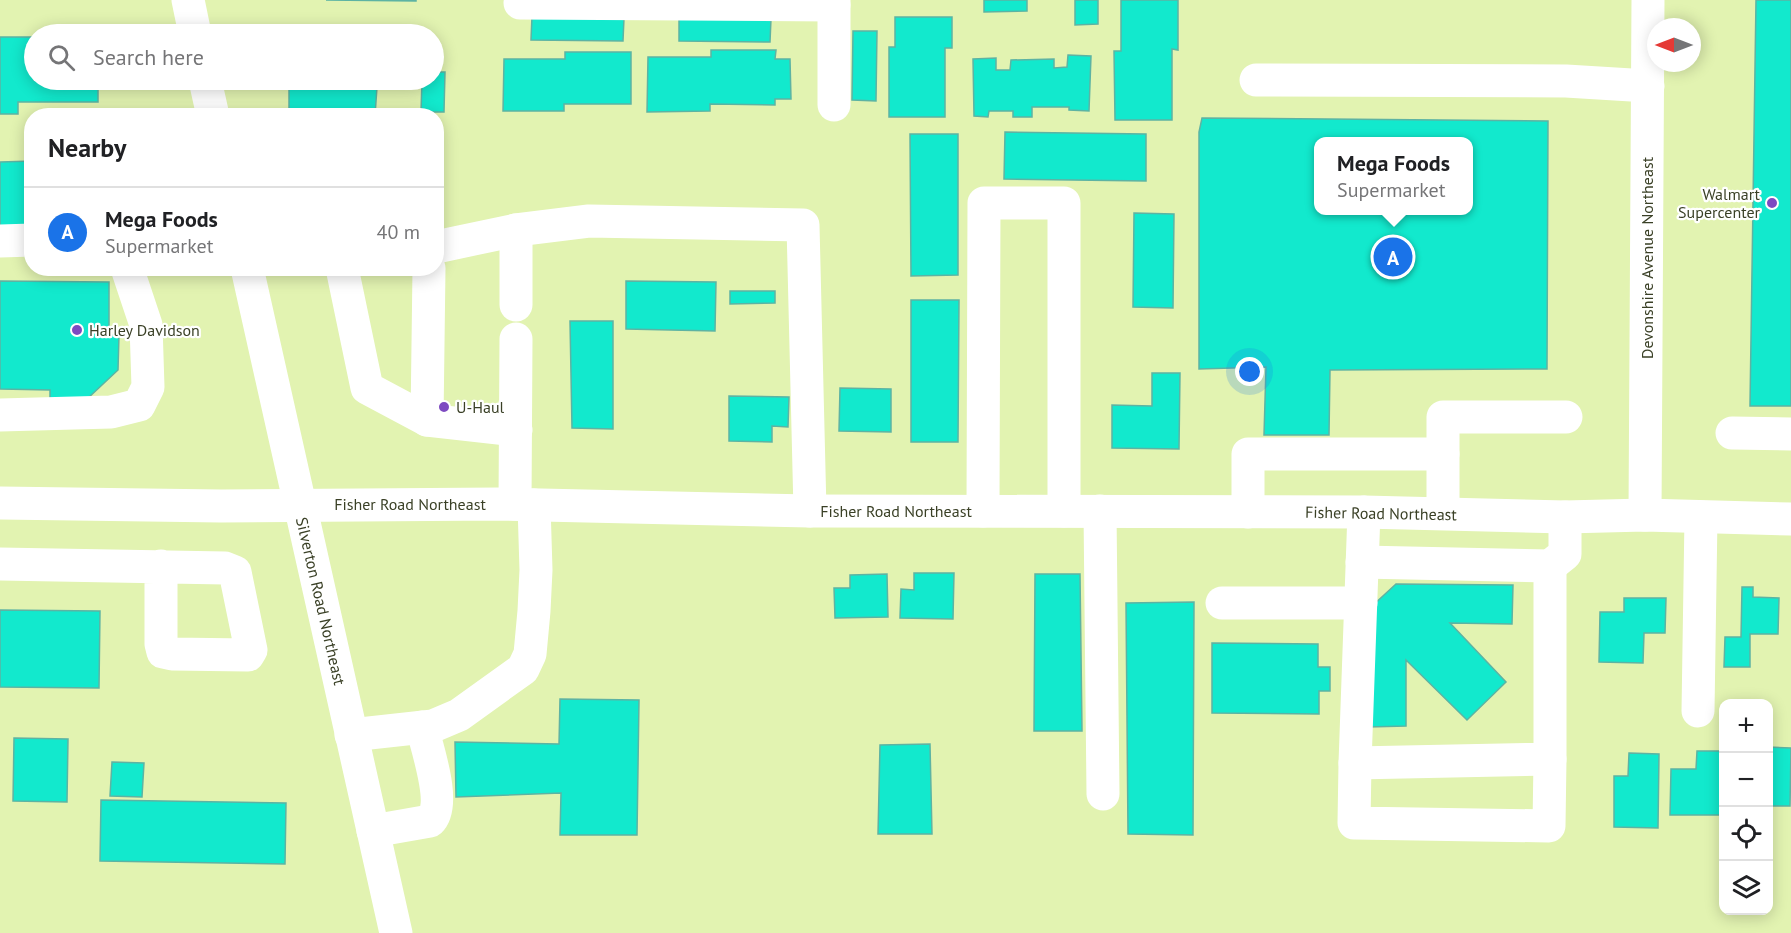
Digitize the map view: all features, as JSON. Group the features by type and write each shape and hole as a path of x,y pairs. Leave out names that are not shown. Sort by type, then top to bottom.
{"street":[{"path":"188,0 193,24"},
{"name":"Devonshire Avenue Northeast","path":"1645,515 1648,0"},
{"path":"520,3 834,2 834,105"},
{"path":"1256,80 1566,81 1648,86"},
{"path":"207,90 211,108"},
{"path":"983,512 984,203 1064,203 1064,512"},
{"path":"444,245 516,230 589,221 803,225 810,511"},
{"path":"516,230 516,305"},
{"path":"0,241 24,240"},
{"path":"0,263 24,263"},
{"path":"0,414 111,412 139,405 147,387 146,325 130,276"},
{"name":"Silverton Road Northeast","path":"250,276 396,933"},
{"path":"344,276 367,388 427,420 516,430"},
{"path":"427,420 429,276"},
{"path":"351,735 433,726 459,715 523,669 530,654 536,570 516,430 516,339"},
{"path":"1443,513 1443,417 1566,417"},
{"path":"1732,434 1791,434"},
{"path":"1248,512 1248,454 1443,454"},
{"name":"Fisher Road Northeast","path":"0,503 221,506 525,504 810,511 1364,512 1791,519"},
{"path":"1100,512 1103,794"},
{"path":"1364,512 1354,823 1549,826 1550,566"},
{"path":"1362,562 1550,566 1565,554 1565,517"},
{"path":"1698,711 1701,518"},
{"path":"0,564 161,566"},
{"path":"1222,603 1361,603"},
{"path":"373,831 430,821 434,818 437,791 422,728"},
{"path":"1355,763 1550,759"}],"building":[{"path":"326,0 416,0 416,1"},
{"path":"984,0 1027,0 1027,11 984,12"},
{"path":"1075,0 1098,0 1098,24 1075,25"},
{"path":"1121,0 1178,0 1178,50 1172,49 1172,120 1115,120 1114,51 1121,51"},
{"name":"Walmart Supercenter","path":"1756,0 1791,0 1791,406 1750,406"},
{"path":"532,16 624,18 623,41 531,40"},
{"path":"895,17 952,17 952,48 945,48 945,117 889,117 889,47 895,47"},
{"path":"679,18 771,19 770,42 679,41"},
{"path":"853,31 877,31 876,101 852,100"},
{"path":"0,37 24,37 24,90 98,90 98,102 18,102 18,114 0,114"},
{"path":"711,50 776,50 775,59 790,59 791,99 775,99 775,105 710,104 710,111 647,112 648,57 711,57"},
{"path":"565,52 631,52 631,104 564,104 564,111 503,111 504,59 565,59"},
{"path":"1068,55 1091,56 1089,111 1069,110 1069,107 1032,107 1032,117 1013,117 1013,111 989,111 988,117 974,116 973,59 996,58 996,70 1010,70 1011,60 1054,59 1054,68 1067,67"},
{"path":"445,72 444,112 444,108 421,108 422,90 444,90"},
{"path":"289,90 377,90 376,108 289,108"},
{"path":"1202,118 1548,121 1547,369 1330,370 1329,435 1264,435 1266,367 1199,369 1199,132"},
{"path":"1005,132 1146,134 1146,181 1004,179"},
{"path":"910,134 958,134 958,275 911,276"},
{"path":"24,161 24,227 0,227 0,162"},
{"path":"1134,213 1174,214 1173,308 1133,307"},
{"path":"0,281 109,282 109,335 119,335 118,370 87,399 50,399 50,390 0,389"},
{"path":"626,281 716,282 715,331 626,329"},
{"path":"730,291 775,291 775,303 730,304"},
{"path":"911,300 959,300 958,442 911,442"},
{"path":"570,321 613,321 613,429 572,428"},
{"path":"1152,373 1180,373 1179,449 1112,448 1112,405 1152,406"},
{"path":"840,388 891,389 891,432 839,431"},
{"path":"729,396 789,397 788,427 772,426 772,442 729,441"},
{"path":"914,573 954,573 953,619 900,618 901,589 914,590"},
{"path":"887,574 888,617 835,618 834,588 850,588 850,575"},
{"path":"1035,574 1080,574 1082,731 1034,731"},
{"path":"1396,584 1513,585 1512,624 1450,623 1506,682 1467,720 1406,660 1406,726 1368,727 1372,606"},
{"path":"1742,587 1753,587 1753,597 1779,598 1778,634 1750,634 1750,667 1724,667 1725,637 1741,637"},
{"path":"1624,598 1666,598 1665,633 1644,633 1643,663 1599,662 1600,612 1624,612"},
{"path":"1194,602 1193,835 1128,834 1126,603"},
{"path":"0,610 100,611 99,688 0,687"},
{"path":"1212,643 1318,644 1318,667 1330,667 1330,691 1319,691 1319,714 1212,713"},
{"path":"560,699 639,700 637,835 560,835 561,793 456,797 455,742 559,744"},
{"path":"14,738 68,739 67,802 13,801"},
{"path":"930,744 932,834 878,834 880,745"},
{"path":"1773,747 1791,748 1790,806 1773,806"},
{"path":"1697,751 1719,751 1719,815 1670,815 1671,769 1696,769"},
{"path":"1629,753 1659,754 1658,828 1614,827 1614,776 1628,776"},
{"path":"112,762 144,763 142,797 110,796"},
{"path":"101,800 286,803 285,864 100,861"}],"place":[{"name":"Walmart Supercenter","path":"1772,203"},
{"name":"Mega Foods","path":"1393,257"},
{"name":"Harley Davidson","path":"77,330"},
{"name":"U-Haul","path":"444,407"}]}
